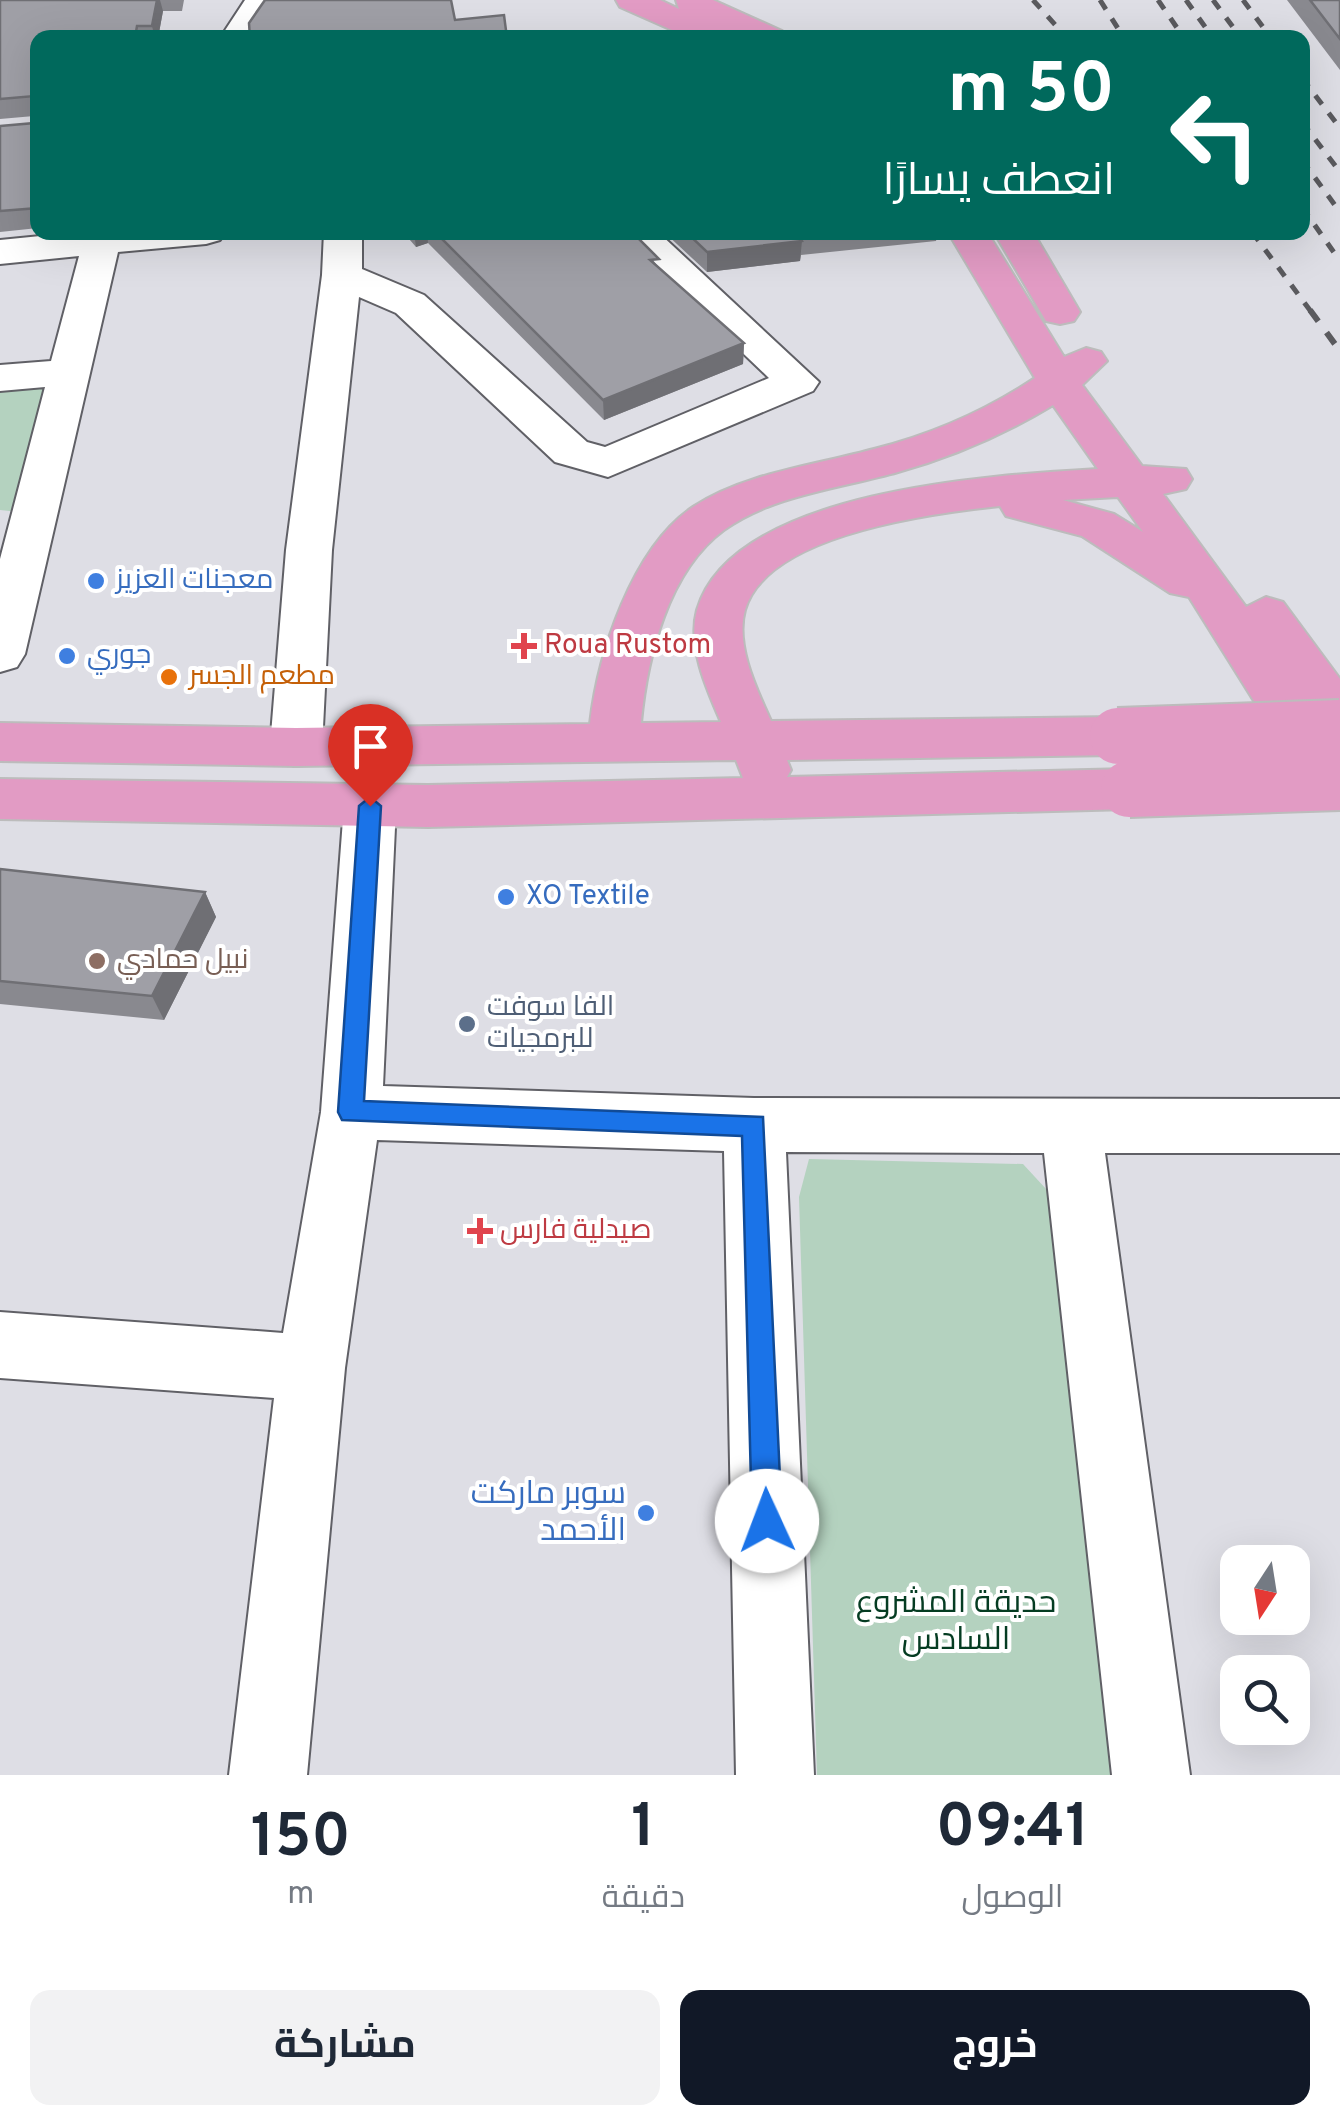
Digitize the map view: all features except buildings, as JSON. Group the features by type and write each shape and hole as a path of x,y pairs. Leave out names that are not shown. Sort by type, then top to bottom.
{"main road":[{"path":"632,0 701,30"},
{"path":"686,0 752,30"},
{"path":"974,240 1074,371 1150,480 1340,717"},
{"path":"1017,240 1074,371"},
{"path":"614,740 618,687 638,625 694,528 751,498 902,456 981,428 1074,371"},
{"path":"774,800 756,740 721,656 721,608 744,572 784,542 834,522 955,495 1150,480"},
{"path":"1150,480 1220,605 1340,795"},
{"path":"955,495 1040,508 1098,525 1142,549 1220,605"},
{"path":"0,742 296,747 1118,736 1340,728"},
{"path":"0,799 370,806 774,800 1340,782"}],"street":[{"path":"241,30 261,0"},
{"path":"0,252 136,240"},
{"path":"296,747 309,550 342,254 410,304 571,452 608,463 798,382 644,240"},
{"path":"0,654 13,547 70,372 101,244"},
{"path":"0,378 70,372"},
{"path":"268,1775 311,1368 351,1112 370,806"},
{"path":"351,1112 754,1125 1340,1126"},
{"path":"1071,1124 1150,1775"},
{"path":"754,1125 776,1775"},
{"path":"0,1345 311,1368"}],"green space":[{"path":"53,382 19,512 0,510 0,387"},
{"name":"حديقة المشروع السادس","path":"809,1159 1023,1164 1047,1190 1120,1775 817,1775 799,1197"}],"railway":[{"path":"1033,0 1060,30"},
{"path":"1100,0 1119,30"},
{"path":"1158,0 1179,30"},
{"path":"1186,0 1207,30"},
{"path":"1213,0 1235,30"},
{"path":"1243,0 1265,30"},
{"path":"1310,89 1340,128"},
{"path":"1310,133 1340,172"},
{"path":"1310,171 1340,212"},
{"path":"1310,218 1340,261"},
{"path":"1258,240 1312,313"},
{"path":"1310,310 1340,351"}],"place":[{"name":"معجنات العزيز","path":"96,581"},
{"name":"Roua Rustom","path":"524,646"},
{"name":"جوري","path":"67,656"},
{"name":"مطعم الجسر","path":"169,677"},
{"name":"XO Textile","path":"506,897"},
{"name":"نبيل حمادي","path":"97,961"},
{"name":"الفا سوفت للبرمجيات","path":"467,1024"},
{"name":"صيدلية فارس","path":"480,1231"},
{"name":"سوبر ماركت الأحمد","path":"646,1513"}],"route":[{"path":"370,806 351,1112 754,1125 767,1521"}]}
